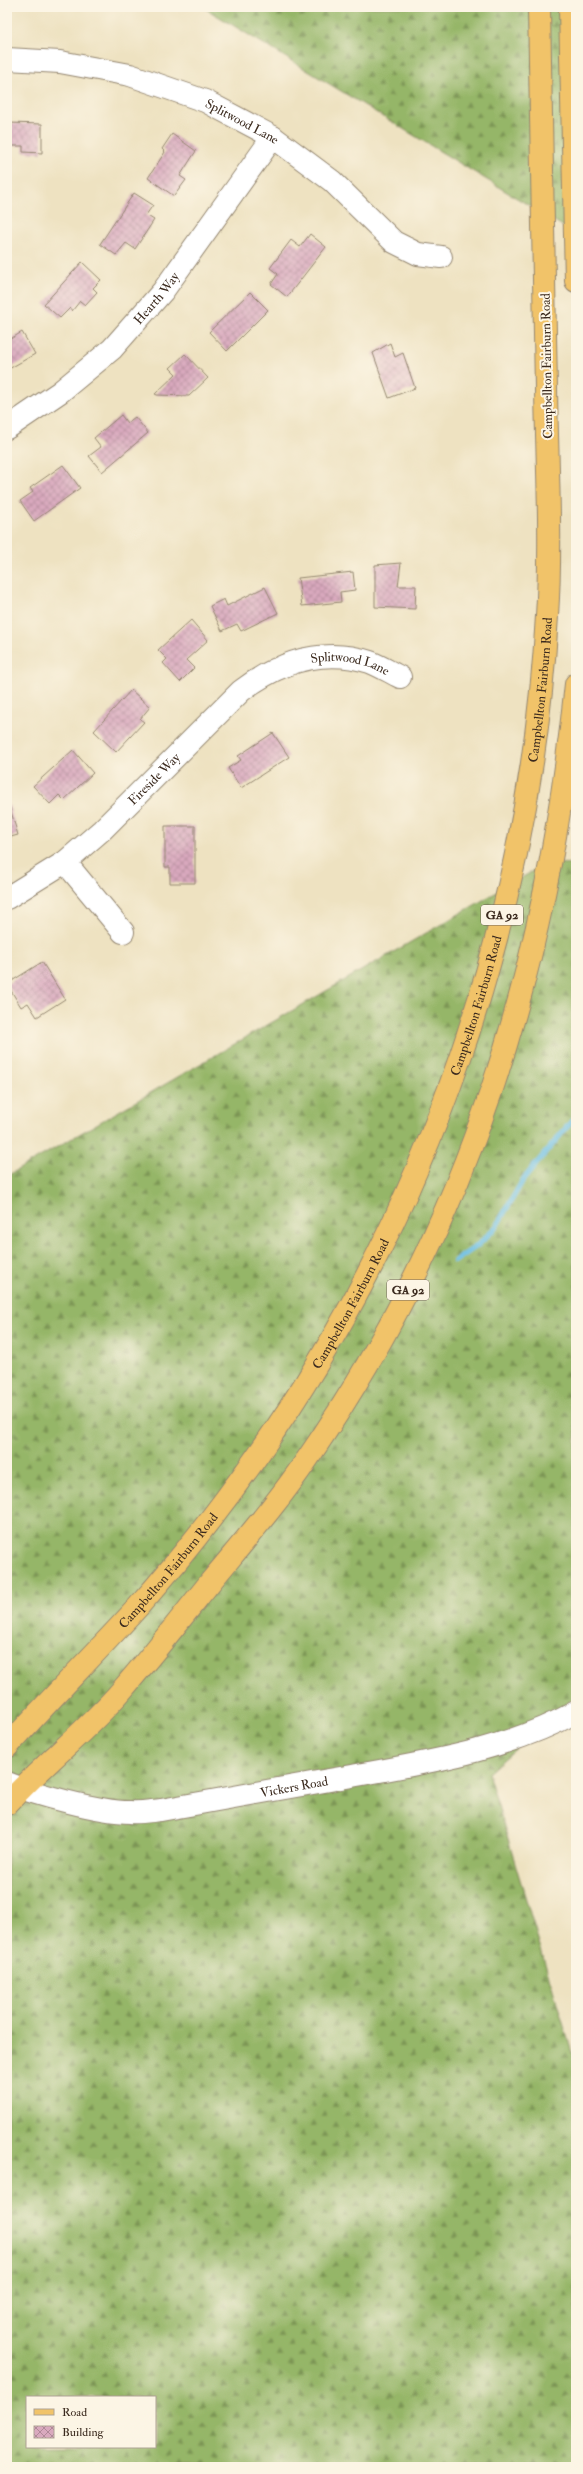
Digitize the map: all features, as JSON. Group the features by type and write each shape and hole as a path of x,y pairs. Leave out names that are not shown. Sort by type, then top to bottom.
{"main road":[{"name":"Campbellton Fairburn Road","path":"7,1747 140,1604 181,1557 238,1483 291,1405 352,1302 404,1199 429,1140 473,1019 492,956 520,838 538,724 548,610 540,7"},
{"path":"570,7 576,281"},
{"name":"GA 92","path":"12,1792 119,1694 271,1509 349,1395 388,1329 431,1244 465,1167 491,1095 524,982 553,851 570,742 576,684"}],"street":[{"name":"Splitwood Lane","path":"7,59 60,62 130,75 205,101 273,137 332,181 394,242 418,254 441,256"},
{"name":"Hearth Way","path":"7,428 60,392 112,349 163,291 273,137"},
{"name":"Splitwood Lane","path":"299,659 334,656 370,662 400,677"},
{"name":"Fireside Way","path":"7,898 65,862 102,830 241,691 264,673 299,659"},
{"path":"65,862 123,932"},
{"name":"Vickers Road","path":"12,1792 129,1812 160,1810 426,1763 471,1752 558,1722 576,1712"}],"green space":[{"path":"203,7 576,7 566,228"},
{"path":"547,863 576,864 576,1696 488,1773 576,2066 576,2467 7,2467 7,1176"}],"building":[{"path":"9,123 42,124 42,153 23,152 23,146 7,146 7,127"},
{"path":"172,134 196,151 180,176 186,180 174,196 148,178 165,152 162,149"},
{"path":"134,193 153,205 146,215 154,220 135,249 126,243 116,255 100,244"},
{"path":"310,234 326,247 287,297 271,284 278,274 270,268 291,240 300,247"},
{"path":"82,262 101,280 93,288 97,292 85,305 80,301 72,311 70,308 60,318 44,304"},
{"path":"250,292 268,310 227,351 209,332"},
{"path":"22,332 35,354 7,370 7,341"},
{"path":"390,343 395,357 403,353 415,388 389,398 373,353"},
{"path":"185,354 208,378 189,396 155,394 176,374 170,368"},
{"path":"121,415 127,423 135,417 148,433 102,472 89,456 101,447 94,438"},
{"path":"63,465 80,488 34,521 20,501 33,492 30,488"},
{"path":"401,563 398,586 416,586 415,609 375,607 375,565"},
{"path":"353,572 355,590 340,592 341,602 302,606 298,578"},
{"path":"265,587 278,613 241,631 237,624 222,631 210,606 224,599 227,606"},
{"path":"191,620 208,640 186,660 194,668 180,682 163,663 167,659 158,650"},
{"path":"131,690 150,707 140,719 144,722 116,752 94,731"},
{"path":"273,733 289,757 241,788 228,768 241,760 238,756"},
{"path":"73,750 93,773 64,800 59,795 50,804 33,786"},
{"path":"9,805 18,835 7,838 7,806"},
{"path":"165,826 195,826 195,883 170,883 170,867 165,867"},
{"path":"42,962 65,999 37,1017 28,1003 21,1007 7,984"}],"waterway":[{"path":"455,1261 477,1246 496,1227 523,1180 576,1116"}]}
